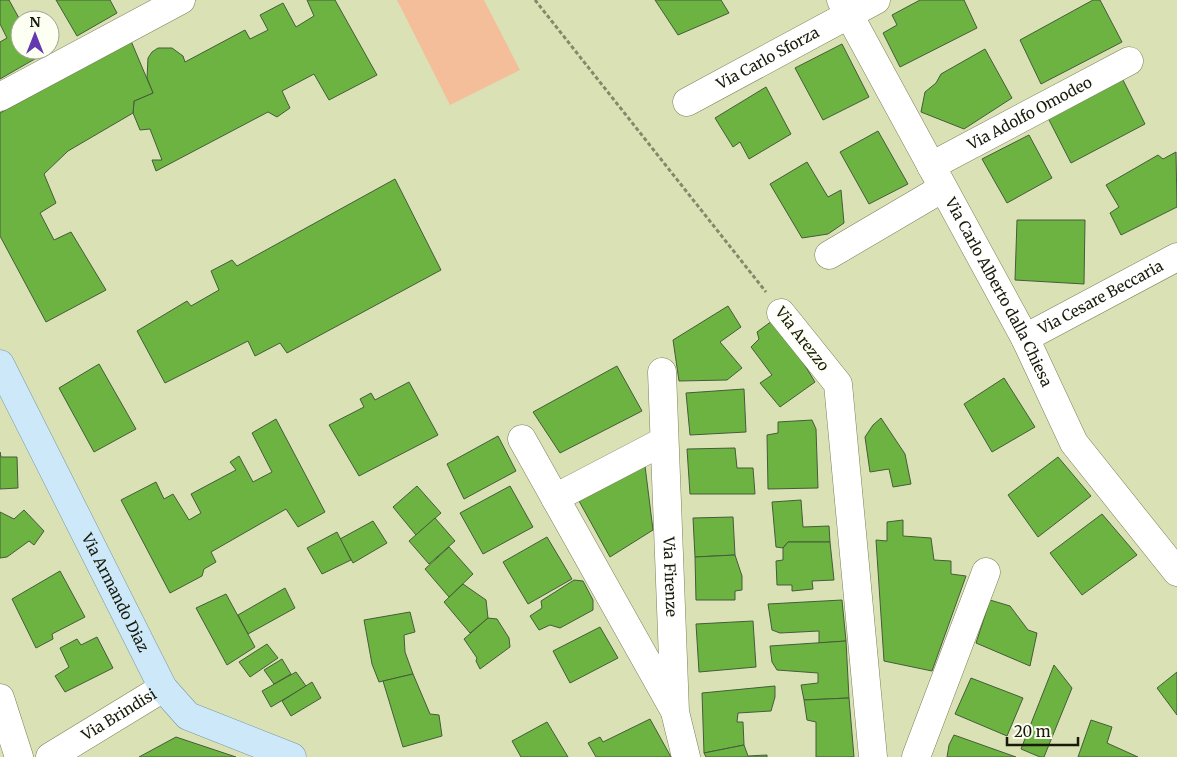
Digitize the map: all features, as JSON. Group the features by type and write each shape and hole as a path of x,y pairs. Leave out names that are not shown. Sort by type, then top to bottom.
{"main road":[{"name":"Via Armando Diaz","path":"0,365 163,688 188,716 292,757"}],"street":[{"path":"0,97 138,10 181,0"},
{"name":"Via Carlo Sforza","path":"687,102 845,7 876,0"},
{"name":"Via Carlo Alberto dalla Chiesa","path":"845,7 1025,338 1074,443 1177,572"},
{"name":"Via Adolfo Omodeo","path":"829,255 937,177 1129,61"},
{"name":"Via Cesare Beccaria","path":"1025,338 1177,257"},
{"name":"Via Arezzo","path":"781,313 838,384 873,757"},
{"name":"Via Firenze","path":"662,372 675,712 686,757"},
{"name":"Via Firenze","path":"522,439 675,712"},
{"path":"555,498 664,441"},
{"path":"916,757 986,572"},
{"name":"Via Brindisi","path":"50,757 163,688"},
{"path":"0,698 19,757"}],"path":[{"name":"Via Arezzo","path":"536,0 781,313"}],"shaded area":[{"path":"397,0 484,0 520,70 450,105"}],"building":[{"path":"0,0 9,0 14,10 10,10 10,60 33,60 0,79 0,42 7,38 0,24"},
{"path":"56,0 110,0 117,13 77,36"},
{"path":"307,0 335,0 377,75 329,100 314,74 282,91 290,108 277,117 268,112 156,171 152,160 162,160 150,129 140,130 133,113 134,101 153,93 147,78 148,58 152,52 158,48 172,48 183,56 185,62 245,30 250,39 268,30 260,15 283,3 296,27 314,16"},
{"path":"655,0 721,0 729,13 678,35"},
{"path":"920,0 964,0 977,28 900,67 883,33 897,25 892,15"},
{"path":"1093,0 1100,0 1122,42 1041,84 1020,40"},
{"path":"131,41 153,93 134,101 133,113 68,151 44,174 56,203 40,213 54,240 71,232 106,290 46,322 0,236 0,113"},
{"path":"842,44 869,97 823,120 795,68"},
{"path":"985,49 1012,98 964,129 921,112 925,92 936,83 941,74"},
{"path":"1122,78 1145,124 1071,163 1048,118"},
{"path":"766,87 791,134 749,159 740,142 733,147 715,118"},
{"path":"878,131 908,184 869,204 840,152"},
{"path":"1029,135 1052,178 1007,203 982,159"},
{"path":"1176,152 1177,207 1121,235 1110,213 1119,207 1106,185 1158,155 1163,159"},
{"path":"807,162 828,197 841,190 844,223 828,234 802,238 770,184"},
{"path":"395,179 441,270 287,353 280,343 255,356 248,341 165,383 137,331 187,301 191,306 219,290 211,271 232,260 237,266"},
{"path":"1017,220 1085,220 1084,284 1015,280"},
{"path":"728,306 741,327 720,342 742,368 727,380 679,381 673,340"},
{"path":"776,318 815,382 780,407 760,383 772,375 751,347 759,339 757,332"},
{"path":"99,364 136,429 94,452 59,388"},
{"path":"617,366 642,411 560,453 533,412"},
{"path":"1004,378 1035,427 992,452 964,404"},
{"path":"409,382 438,435 359,476 329,425 364,407 360,399 371,393 375,400"},
{"path":"744,389 746,432 690,435 686,393"},
{"path":"881,418 905,454 911,484 893,487 889,469 870,472 865,437 873,425"},
{"path":"276,419 325,512 298,527 286,509 211,552 216,562 204,569 202,576 170,593 121,500 156,482 164,499 173,494 189,520 201,513 191,494 236,470 230,462 239,456 253,482 272,472 252,433"},
{"path":"812,420 816,429 818,488 768,489 767,435 778,433 778,422"},
{"path":"498,436 516,471 464,499 447,464"},
{"path":"735,448 737,468 753,468 755,494 690,494 687,449"},
{"path":"0,452 1,457 17,457 18,488 0,489"},
{"path":"1058,457 1091,496 1038,537 1008,495"},
{"path":"645,466 653,530 610,557 579,501"},
{"path":"417,486 441,513 416,535 393,507"},
{"path":"510,486 533,527 483,554 460,513"},
{"path":"801,500 803,527 829,526 830,542 788,542 783,548 776,547 772,502"},
{"path":"24,510 44,531 34,545 29,541 7,557 0,558 0,512 14,519"},
{"path":"1102,514 1137,555 1082,595 1050,553"},
{"path":"733,517 735,555 695,557 693,518"},
{"path":"435,518 455,541 429,564 409,541"},
{"path":"903,520 903,536 931,538 934,560 951,561 951,574 966,576 932,671 884,661 876,540 887,541 887,522"},
{"path":"373,521 387,543 353,563 340,539"},
{"path":"337,532 351,560 322,574 307,548"},
{"path":"547,537 572,579 528,604 503,562"},
{"path":"788,542 830,542 834,580 812,581 813,589 792,591 792,585 777,585 776,561 783,560 783,548"},
{"path":"449,547 473,574 449,597 425,569"},
{"path":"735,555 742,576 742,590 735,591 735,600 696,600 695,557"},
{"path":"60,571 85,617 52,634 53,639 36,648 12,599"},
{"path":"574,580 583,581 593,600 593,610 560,628 550,625 539,630 530,616 542,608 541,601"},
{"path":"463,584 486,600 488,618 470,633 444,602"},
{"path":"285,588 295,608 248,634 238,615"},
{"path":"226,594 255,647 227,665 196,608"},
{"path":"842,600 846,641 819,643 819,631 780,633 772,630 768,604"},
{"path":"990,600 1010,606 1028,630 1037,633 1030,666 976,643"},
{"path":"410,612 415,632 404,635 405,652 413,674 379,682 372,664 364,620"},
{"path":"488,618 497,619 509,638 510,647 480,669 476,661 477,658 464,639"},
{"path":"753,621 756,667 699,672 696,624"},
{"path":"600,627 618,658 570,683 553,651"},
{"path":"97,637 113,668 65,692 55,676 69,667 60,648 77,639 81,645"},
{"path":"846,641 849,698 804,700 801,685 818,683 818,673 777,670 772,662 770,646"},
{"path":"267,644 278,658 250,677 239,662"},
{"path":"282,659 291,674 274,684 264,670"},
{"path":"1054,665 1072,688 1044,757 1040,757 1021,749"},
{"path":"296,672 306,686 271,707 262,691"},
{"path":"1177,672 1177,715 1157,688"},
{"path":"413,674 430,714 439,715 442,736 403,747 383,681"},
{"path":"971,678 1023,698 1007,736 955,714"},
{"path":"312,682 321,698 291,716 282,701"},
{"path":"775,686 775,697 771,711 738,713 737,722 743,722 744,745 704,753 702,693"},
{"path":"849,698 854,757 816,757 816,722 807,720 804,700"},
{"path":"650,719 671,757 596,757 588,743 600,737 603,742"},
{"path":"1091,720 1112,727 1107,743 1138,757 1078,757"},
{"path":"547,722 568,757 521,757 512,741"},
{"path":"954,735 1016,757 947,757 949,745"},
{"path":"176,737 236,757 139,757"},
{"path":"744,745 748,756 767,755 767,757 706,757 704,753"}]}
